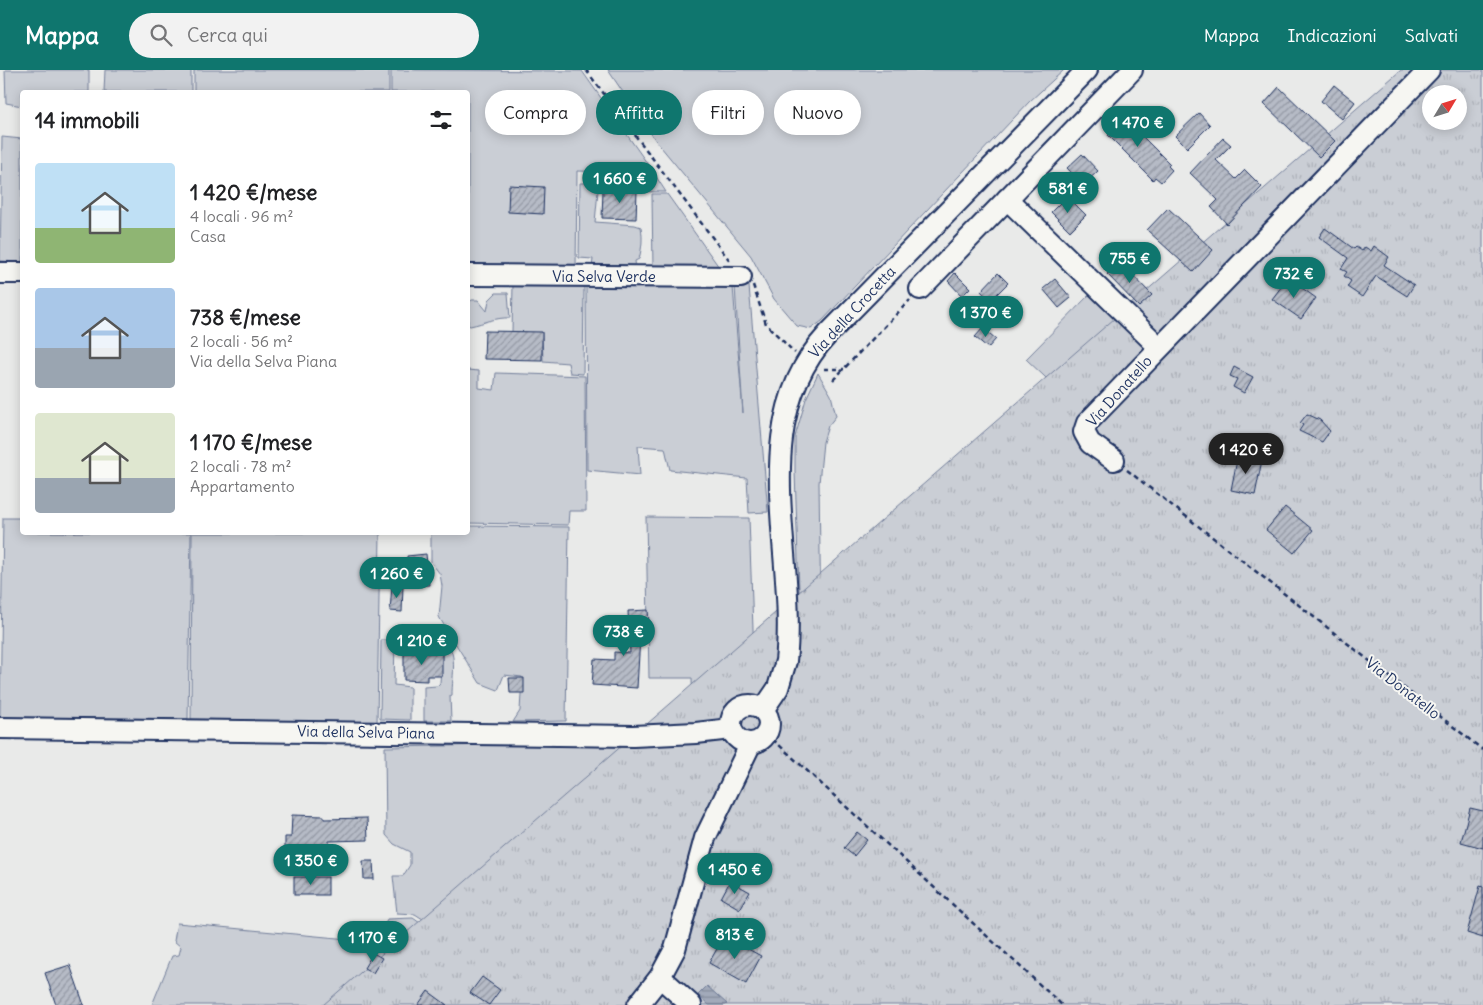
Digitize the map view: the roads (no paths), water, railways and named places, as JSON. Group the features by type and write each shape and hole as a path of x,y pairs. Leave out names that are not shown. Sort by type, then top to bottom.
{"street":[{"name":"Via della Crocetta","path":"763,710 778,688 786,661 788,644 780,472 781,442 792,395 807,361 828,334 1086,70"},
{"path":"920,290 1132,70"},
{"name":"Via Donatello","path":"1114,460 1090,442 1084,432 1085,427 1160,347 1429,70"},
{"path":"1007,199 1160,347"},
{"path":"0,273 20,273"},
{"name":"Via Selva Verde","path":"470,275 742,276"},
{"path":"638,1005 660,977 682,932 695,872 706,838 759,738 768,721 763,710 752,705 740,707 732,716 731,729 739,739 759,738"},
{"name":"Via della Selva Piana","path":"0,728 633,736 731,729"},
{"path":"660,977 691,1005"}],"water":[{"path":"707,986 727,1004 709,1005 698,995"}]}
